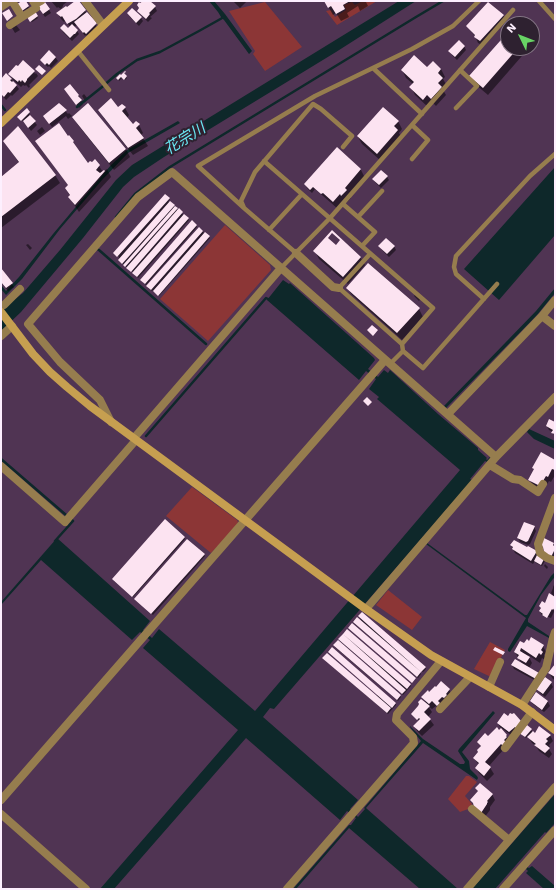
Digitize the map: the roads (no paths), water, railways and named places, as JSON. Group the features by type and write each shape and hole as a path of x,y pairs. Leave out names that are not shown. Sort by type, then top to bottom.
{"street":[{"path":"1,6 11,1 22,17"},
{"path":"85,1 103,25"},
{"path":"1,122 129,1"},
{"path":"10,25 22,17 37,3"},
{"path":"111,422 100,400 60,362 28,324 138,196 172,172 496,457"},
{"path":"296,253 333,287 338,288"},
{"path":"1,466 65,522 281,268"},
{"path":"20,289 2,308 11,325 33,354 50,372 90,406 431,655 522,705 555,730"},
{"path":"448,414 542,316 555,300"},
{"path":"542,316 555,326"},
{"path":"1,336 11,325"},
{"path":"1,800 246,520 388,362"},
{"path":"365,608 496,457 555,397"},
{"path":"490,465 513,479 520,480 538,492 543,484"},
{"path":"555,498 538,544 540,553 555,561"},
{"path":"522,705 546,668 555,632"},
{"path":"287,889 414,743 413,737 396,720 397,714 441,661"},
{"path":"489,687 500,662"},
{"path":"440,708 470,677"},
{"path":"505,748 532,712"},
{"path":"467,889 555,787"},
{"path":"472,809 509,840"},
{"path":"1,814 86,889"},
{"path":"503,889 555,830"}],"lane":[{"path":"296,253 198,166 314,96 412,49 453,26 479,1"},
{"path":"539,1 555,19"},
{"path":"281,268 343,204 513,10"},
{"path":"77,50 110,90"},
{"path":"373,68 422,114"},
{"path":"456,108 477,86 460,70"},
{"path":"244,208 241,201 255,172 313,104 321,109 352,136 342,147"},
{"path":"412,125 428,140 412,159"},
{"path":"484,299 456,274 454,267 456,256 530,176 555,154"},
{"path":"264,161 433,308 402,344"},
{"path":"358,217 382,191"},
{"path":"269,230 302,194"},
{"path":"343,204 375,232 362,246"},
{"path":"370,254 338,288 402,344 403,351 423,368 497,284"},
{"path":"388,362 403,351"}],"water":[{"path":"209,1 214,1 225,14 252,51 249,54 218,12"},
{"name":"花宗川","path":"399,1 416,1 134,177 123,187 83,238 21,312 1,331 1,313 10,303 23,293 60,250 116,180 132,165"},
{"path":"178,121 180,123 128,153 102,180 60,229 22,279 6,295 1,289 1,285 6,291 19,277 111,165 127,150"},
{"path":"555,167 555,235 499,300 464,269"},
{"path":"283,280 289,284 290,283 374,358 375,360 368,369 378,377 384,370 388,373 390,370 478,448 487,460 490,457 491,458 487,462 485,461 470,479 472,480 274,709 270,708 263,717 358,800 350,809 358,817 421,741 410,726 423,739 460,764 464,764 465,762 458,751 459,749 493,711 495,713 462,752 469,761 470,769 477,776 477,780 423,743 366,808 458,889 420,889 349,828 296,889 293,889 356,818 347,811 340,820 246,738 114,889 100,889 238,730 143,648 150,640 140,632 132,640 41,560 1,605 1,602 57,538 150,621 143,630 152,638 159,629 255,711 460,470 377,399 379,397 369,389 376,379 366,371 359,380 267,300"},
{"path":"555,288 555,293 537,315 446,408 444,406 536,311"},
{"path":"529,429 555,441 555,449 534,439 527,432"},
{"path":"427,543 525,615 527,615 555,572 555,577 541,595 528,619 528,622 549,636 549,638 527,626 510,652 508,651 526,618 426,544"},
{"path":"555,794 555,823 546,833 545,832 495,889 472,889"},
{"path":"532,866 555,886 555,889 544,889 526,873 528,871 526,869 527,867 529,868"}],"waterway":[{"name":"花宗川","path":"116,217 135,194 170,167 443,1"},
{"path":"77,107 117,74 137,60 160,52 224,17"},
{"path":"1,105 5,110"},
{"path":"95,248 206,344"},
{"path":"146,436 266,298 268,299"},
{"path":"1,459 73,521 55,541"}]}
